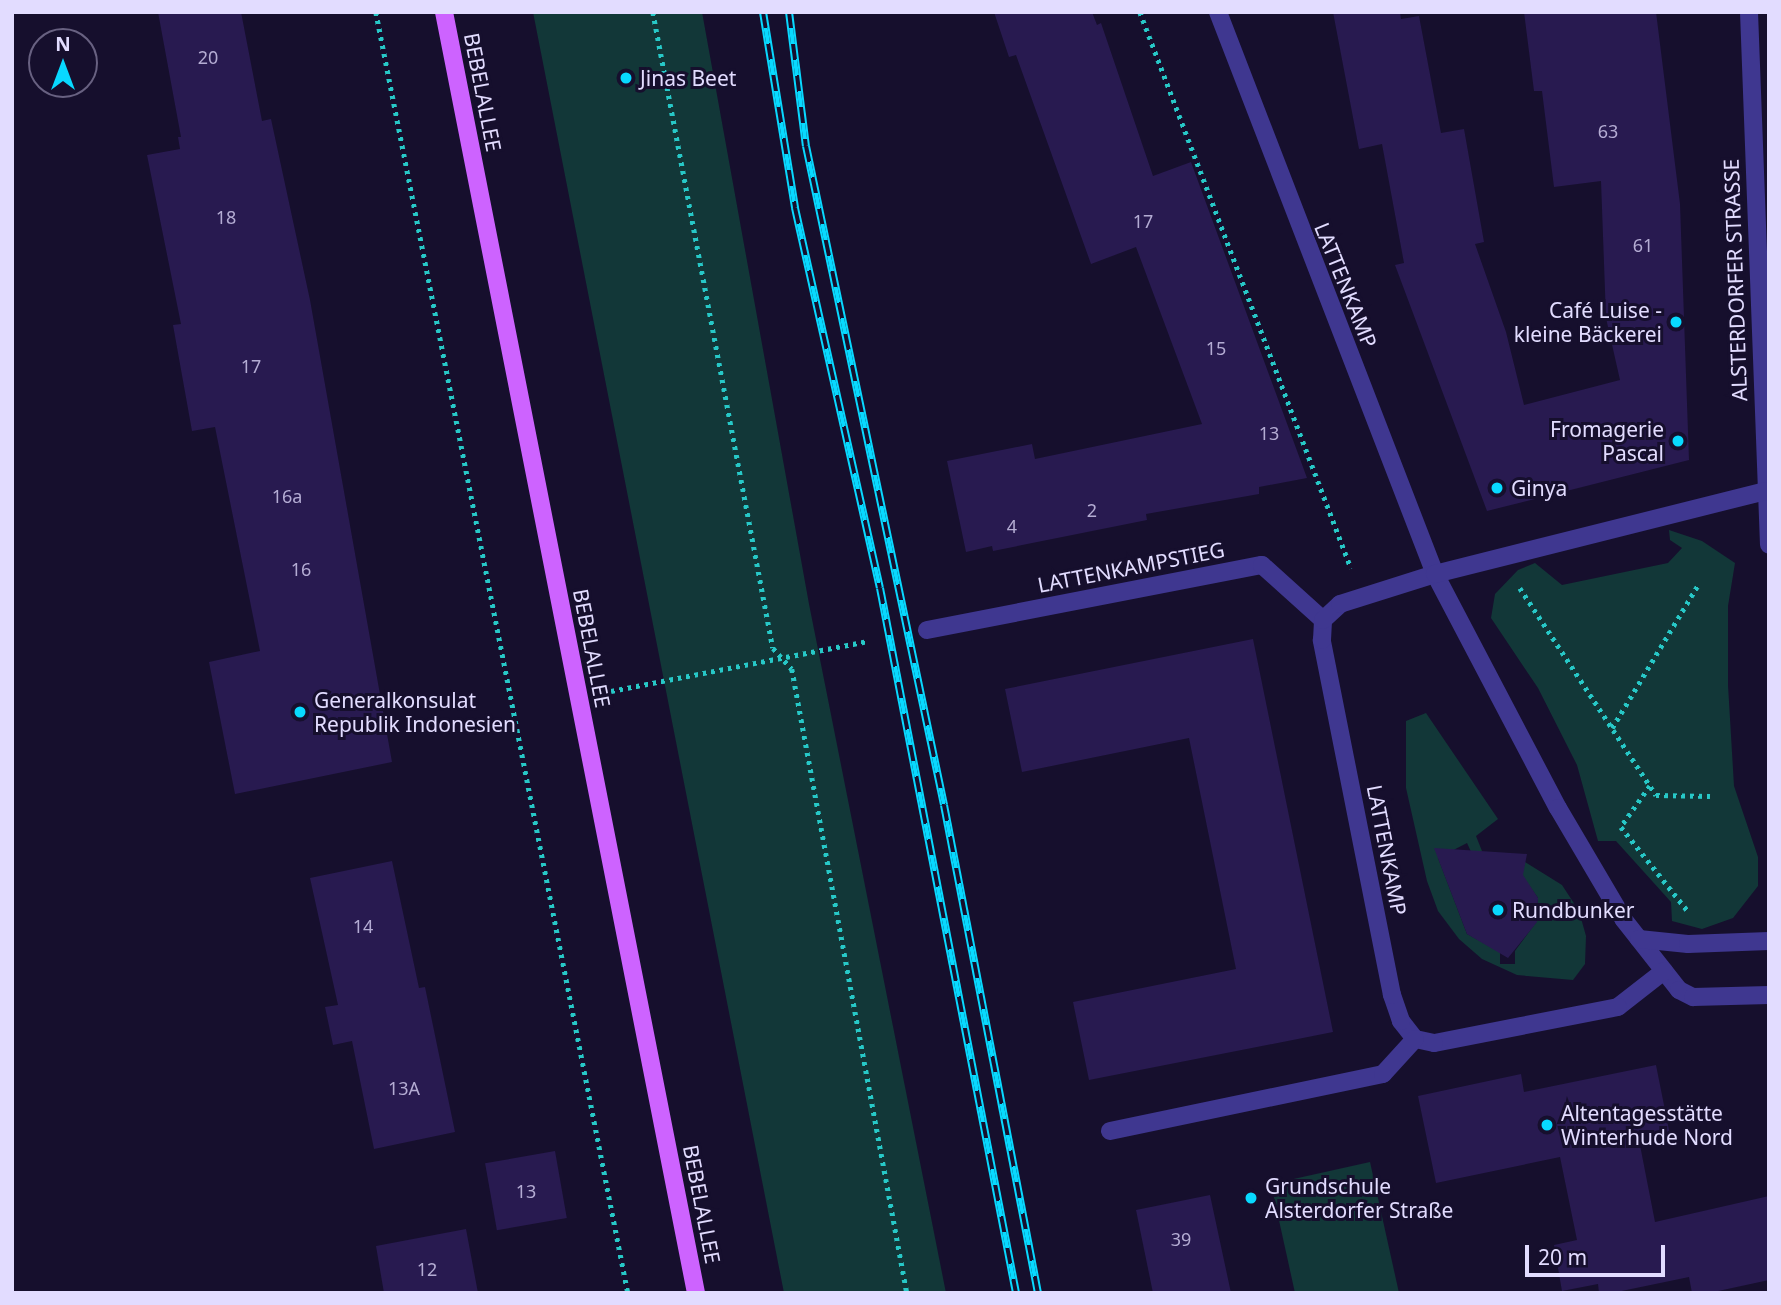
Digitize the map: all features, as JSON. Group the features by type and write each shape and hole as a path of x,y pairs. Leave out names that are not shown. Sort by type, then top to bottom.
{"main road":[{"name":"BEBELALLEE","path":"444,12 696,1293"}],"street":[{"name":"LATTENKAMP","path":"1218,12 1232,59 1435,573 1558,808 1639,939 1679,990 1693,997 1769,995"},
{"name":"ALSTERDORFER STRASSE","path":"1749,12 1769,545"},
{"path":"1323,620 1339,604 1435,573 1766,491"},
{"name":"LATTENKAMPSTIEG","path":"927,630 1262,565 1323,620"},
{"name":"LATTENKAMP","path":"1323,620 1322,640 1392,995 1401,1021 1415,1039"},
{"path":"1639,939 1688,944 1769,942"},
{"path":"1110,1131 1383,1074 1415,1039 1434,1043 1618,1007 1664,971"}],"path":[{"path":"376,12 628,1293"},
{"path":"653,12 773,648 792,669 907,1293"},
{"path":"1140,12 1362,595"},
{"path":"1500,558 1656,795 1710,796"},
{"path":"1612,728 1698,585"},
{"path":"579,698 867,641"},
{"path":"1650,786 1621,827 1692,918"}],"green space":[{"path":"533,12 702,12 809,604 946,1293 784,1293"},
{"path":"1669,530 1702,541 1735,563 1728,606 1728,685 1734,786 1758,857 1758,886 1733,918 1702,929 1672,921 1671,902 1616,841 1598,841 1577,765 1538,688 1491,618 1495,594 1518,570 1535,563 1562,585 1668,563 1682,548 1670,540"},
{"path":"1426,713 1498,819 1476,836 1482,851 1473,856 1467,843 1438,858 1467,934 1500,952 1500,964 1515,964 1515,951 1537,921 1538,898 1522,875 1525,862 1562,885 1579,911 1586,936 1585,964 1573,980 1517,975 1482,959 1459,939 1438,911 1427,881 1406,788 1406,721"},
{"path":"1370,1162 1399,1293 1295,1293 1271,1184"}],"building":[{"path":"158,12 241,12 262,121 271,119 310,300 392,762 235,794 209,662 260,651 215,427 192,431 173,325 181,324 147,155 180,149 178,137 181,137"},
{"path":"994,12 1092,12 1097,25 1101,23 1153,176 1191,162 1307,478 1259,487 1259,494 1146,514 1147,520 993,551 992,546 966,552 947,461 1032,444 1035,459 1202,424 1136,247 1091,264 1016,55 1009,57"},
{"path":"1333,12 1400,12 1401,19 1419,16 1441,133 1464,129 1484,242 1475,244 1506,332 1524,405 1620,380 1606,318 1601,181 1554,187 1542,91 1534,91 1524,12 1656,12 1680,204 1689,460 1487,511 1395,265 1404,263 1382,144 1359,149"},
{"path":"1253,639 1333,1032 1089,1080 1073,1002 1236,969 1189,738 1022,772 1005,689"},
{"name":"Rundbunker","path":"1434,848 1527,854 1523,875 1538,898 1537,922 1508,958 1467,934"},
{"path":"392,861 419,988 425,987 455,1132 374,1149 352,1041 333,1045 325,1007 338,1005 310,878"},
{"path":"1656,1065 1670,1135 1639,1140 1655,1222 1769,1196 1769,1280 1709,1293 1692,1293 1689,1277 1612,1293 1599,1293 1598,1284 1562,1291 1554,1245 1577,1240 1560,1157 1436,1183 1418,1096 1521,1074 1524,1092"},
{"path":"555,1151 567,1218 497,1230 485,1163"},
{"path":"1210,1195 1231,1293 1153,1293 1136,1210"},
{"path":"466,1229 478,1293 384,1293 376,1246"}],"railway":[{"path":"763,12 795,208 880,588 1016,1293"},
{"path":"789,12 806,146 944,805 1038,1293"}],"place":[{"name":"Jinas Beet","path":"626,78"},
{"name":"Café Luise - kleine Bäckerei","path":"1676,322"},
{"name":"Fromagerie Pascal","path":"1678,441"},
{"name":"Ginya","path":"1497,488"},
{"name":"Generalkonsulat Republik Indonesien","path":"300,712"},
{"name":"Rundbunker","path":"1498,910"},
{"name":"Altentagesstätte Winterhude Nord","path":"1547,1125"},
{"name":"Grundschule Alsterdorfer Straße","path":"1251,1198"}]}
